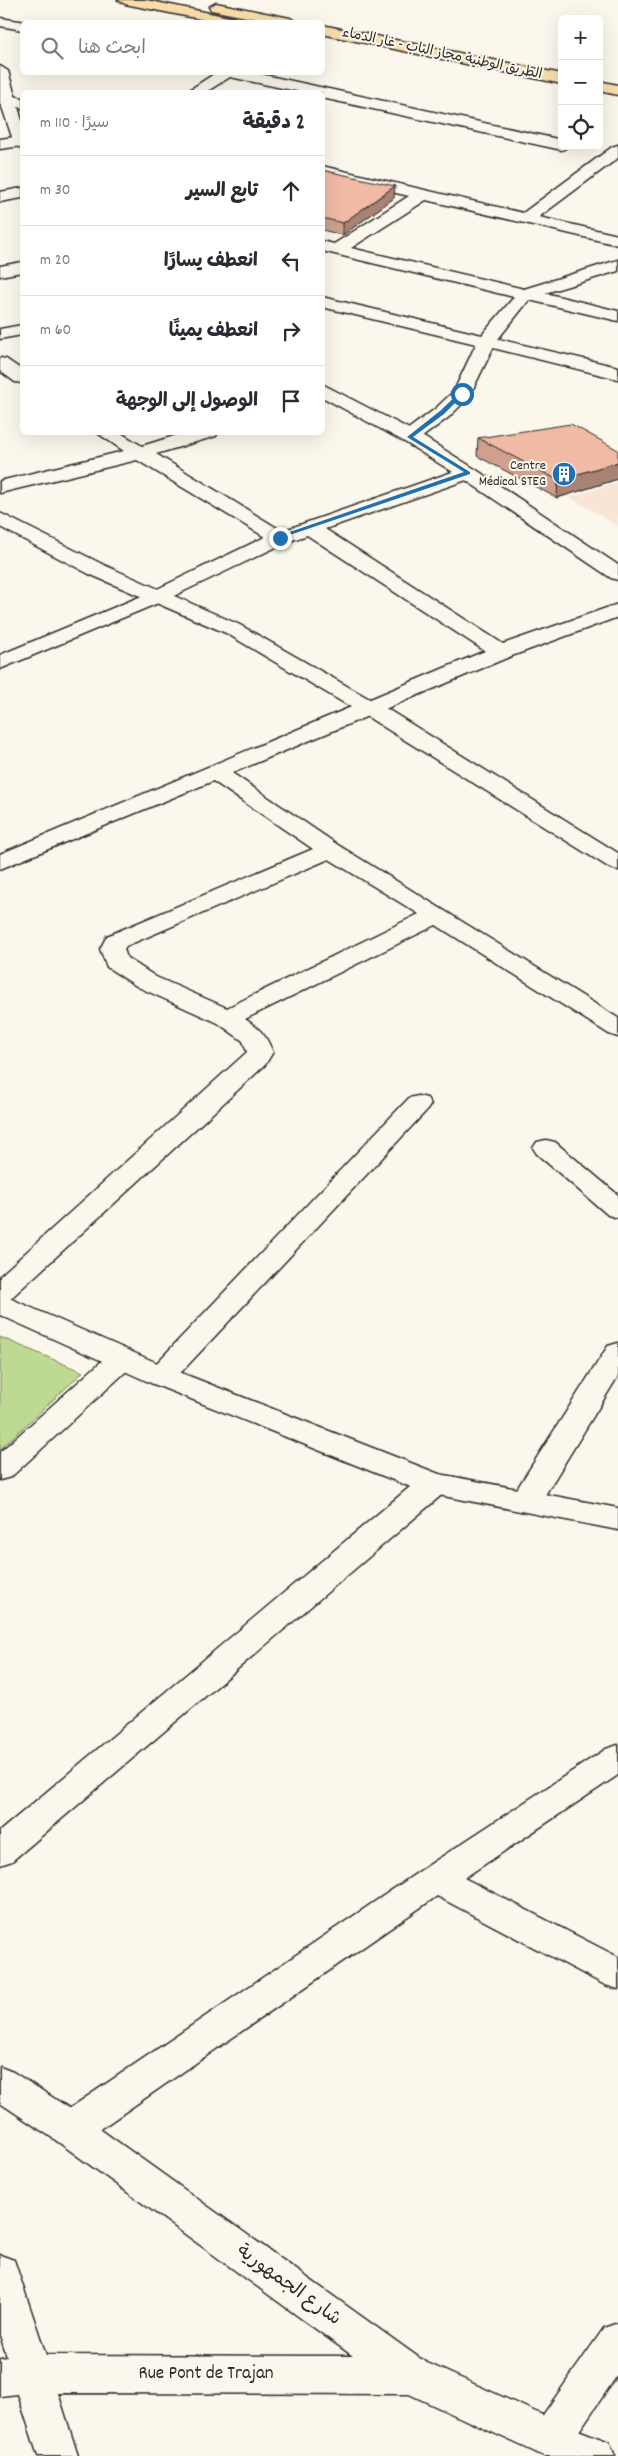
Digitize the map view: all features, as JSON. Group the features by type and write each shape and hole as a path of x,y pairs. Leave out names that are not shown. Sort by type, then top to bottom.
{"highway":[{"path":"125,0 224,20"},
{"path":"181,0 280,20"},
{"name":"الطريق الوطنية مجاز الباب - غار الدماء","path":"325,30 558,78"},
{"name":"الطريق الوطنية مجاز الباب - غار الدماء","path":"325,42 558,89"},
{"path":"603,87 618,90"},
{"path":"603,99 618,102"}],"street":[{"path":"0,22 20,26"},
{"path":"0,71 3,100 20,138"},
{"path":"199,90 223,75"},
{"path":"241,75 308,90"},
{"path":"325,94 558,144"},
{"path":"3,100 20,103"},
{"path":"0,144 20,142"},
{"path":"592,152 614,153"},
{"path":"527,218 614,153"},
{"path":"325,172 618,240"},
{"path":"0,197 20,193"},
{"path":"330,248 424,194"},
{"path":"330,248 618,316"},
{"path":"410,437 442,413 462,394 487,341 525,294 618,265"},
{"path":"0,271 20,267"},
{"path":"325,303 618,373"},
{"path":"0,334 20,330"},
{"path":"0,363 20,377"},
{"path":"327,395 410,437 468,473 618,574"},
{"path":"109,435 137,454 280,538"},
{"path":"0,487 137,454 199,435"},
{"path":"0,663 156,596 280,538 468,473"},
{"path":"0,519 65,554 156,596 199,612 232,628 369,708 618,863"},
{"path":"308,527 501,652"},
{"path":"0,862 501,652 618,610"},
{"path":"214,771 330,850 437,914 618,1029"},
{"path":"0,1292 256,1059 260,1052 254,1037 227,1018 147,982 116,962 112,949 116,941 330,850"},
{"path":"227,1018 437,914"},
{"path":"160,1376 418,1104"},
{"path":"546,1148 618,1209"},
{"path":"0,1304 160,1376 434,1484 618,1519"},
{"path":"526,1500 618,1353"},
{"path":"0,1469 122,1359"},
{"path":"0,1851 434,1484"},
{"path":"70,2129 435,1880 618,1758"},
{"path":"435,1880 618,1974"},
{"name":"شارع الجمهورية","path":"0,2084 70,2129 411,2375 550,2439 595,2456"},
{"path":"0,2273 15,2375 58,2456"},
{"path":"550,2439 618,2341"},
{"name":"Rue Pont de Trajan","path":"15,2375 411,2375"}],"shaded area":[{"path":"618,482 618,526 570,497"}],"green space":[{"path":"0,1337 83,1372 0,1449"}],"building":[{"path":"325,171 395,186 343,223 325,219"},
{"path":"571,424 618,450 618,462 558,480 478,438"}],"place":[{"name":"Centre Médical STEG","path":"564,474"}],"route":[{"path":"280,538 468,473 410,437 442,413 462,394"}]}
